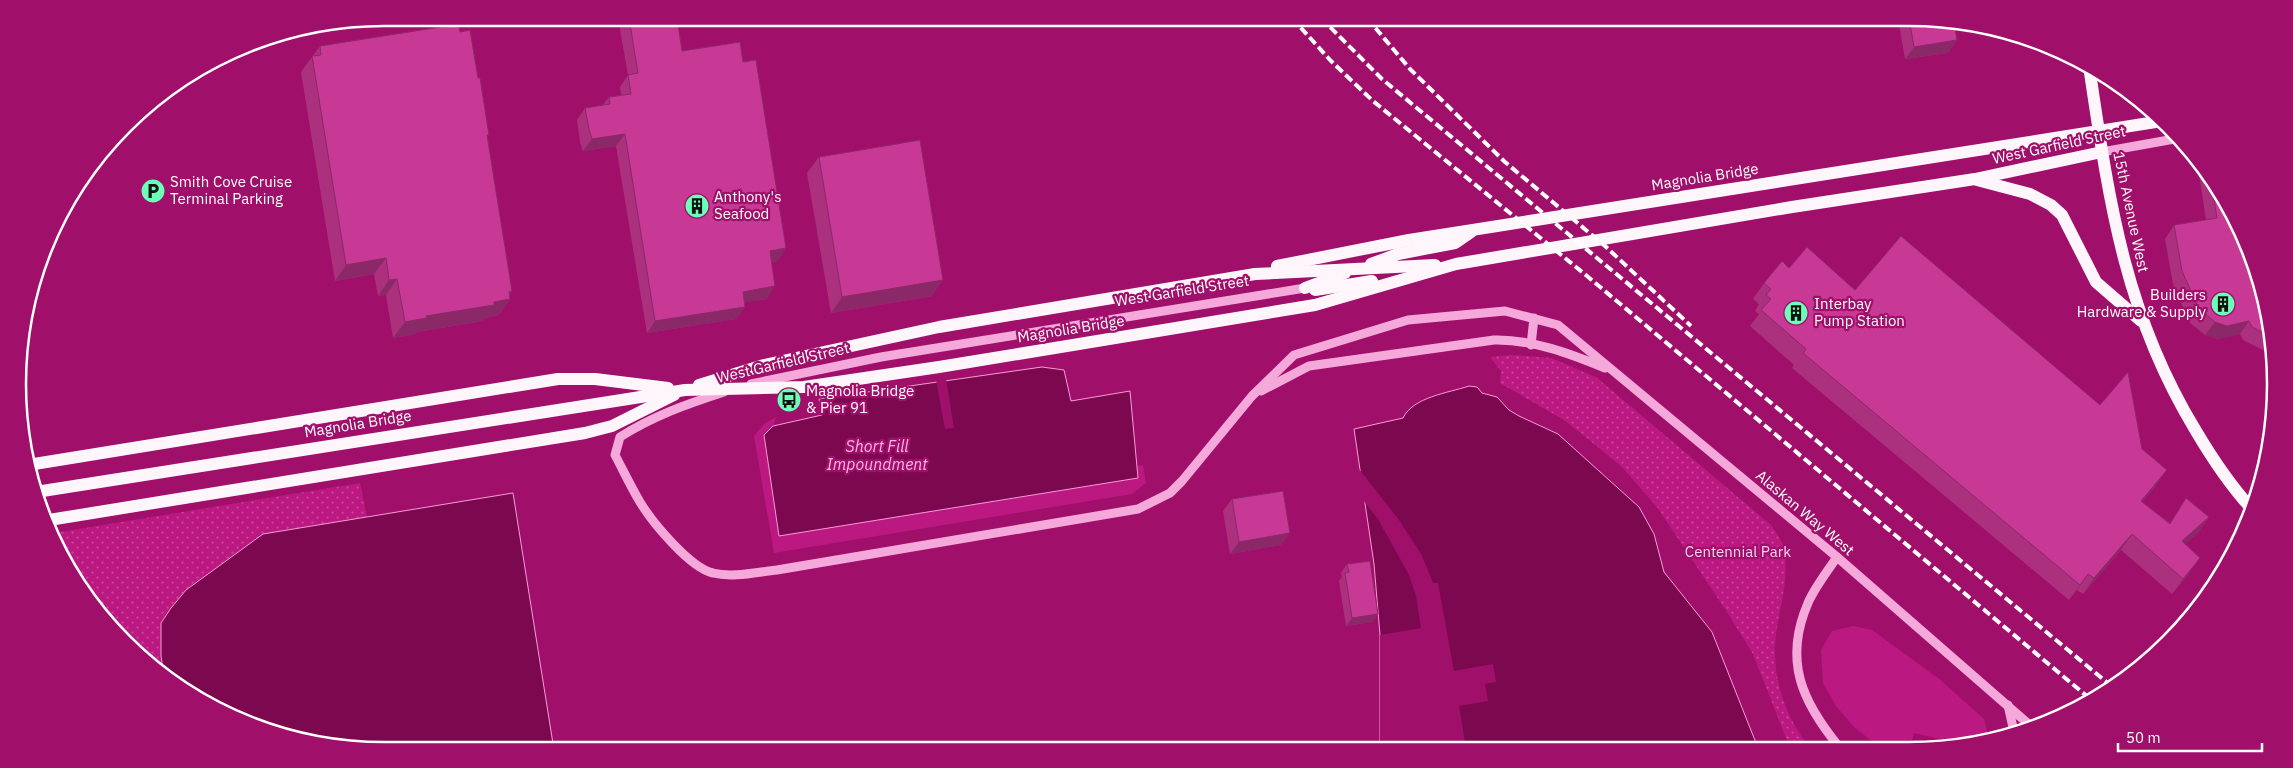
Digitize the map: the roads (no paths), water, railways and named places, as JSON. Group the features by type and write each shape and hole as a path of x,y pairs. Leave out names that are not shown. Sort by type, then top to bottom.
{"main road":[{"name":"15th Avenue West","path":"2090,76 2118,242 2143,324 2171,387 2203,443 2247,502"},
{"name":"Magnolia Bridge","path":"1255,274 1279,266 1475,230 2153,122"},
{"name":"West Garfield Street","path":"1975,179 2102,152"},
{"name":"Magnolia Bridge","path":"42,491 685,390 804,387 939,367 1315,304 1456,264 1792,207 1975,179"},
{"path":"1975,179 2030,194 2050,204 2062,215 2096,282 2134,313 2143,324"},
{"path":"1305,288 1398,254 1455,243 1475,230"},
{"name":"Magnolia Bridge","path":"685,390 764,365 939,327 1255,274 1456,264"},
{"path":"1305,288 1317,290 1424,273"},
{"path":"35,464 558,379 595,379 685,390"},
{"path":"52,519 585,433 612,426 685,390"}],"street":[{"name":"West Garfield Street","path":"2102,152 2170,140"},
{"name":"West Garfield Street","path":"1305,288 881,357 746,385 676,407 620,437 615,455 641,504 674,544 699,568 712,573 735,574 777,570 1138,509 1170,493 1252,396 1294,354 1408,320 1505,311 1558,325"},
{"path":"1531,345 1534,318"},
{"name":"Alaskan Way West","path":"1558,325 1837,557 2027,722"},
{"name":"West Garfield Street","path":"1252,396 1309,366 1494,340 1531,345 1570,354 1615,372"},
{"path":"1835,742 1818,722 1806,699 1799,680 1797,663 1798,643 1808,603 1837,557"},
{"path":"2008,704 2013,727"}],"water":[{"name":"Short Fill Impoundment","path":"1042,367 1064,370 1071,401 1130,391 1138,478 779,536 764,435 773,426 822,415 819,399"},
{"path":"1469,386 1477,387 1482,393 1497,397 1509,410 1558,434 1639,507 1654,534 1664,572 1712,632 1756,742 1380,742 1380,635 1374,564 1354,429 1403,418 1408,411 1423,400"},
{"path":"513,493 553,742 384,742 337,739 314,735 291,730 247,715 205,694 166,668 162,665 161,656 161,623 171,608 186,590 263,534"}],"railway":[{"path":"1299,26 1331,61 1373,101 1587,276 2086,695"},
{"path":"1329,26 1382,79 2106,682"},
{"path":"1374,26 1410,69 1505,162 1605,246 1691,326"}],"place":[{"name":"Smith Cove Cruise Terminal Parking","path":"153,191"},
{"name":"Anthony's Seafood","path":"697,206"},
{"name":"Builders Hardware & Supply","path":"2223,304"},
{"name":"Interbay Pump Station","path":"1796,313"},
{"name":"Magnolia Bridge & Pier 91","path":"789,400"}],"park label":[{"name":"Centennial Park","path":"1738,552"}]}
